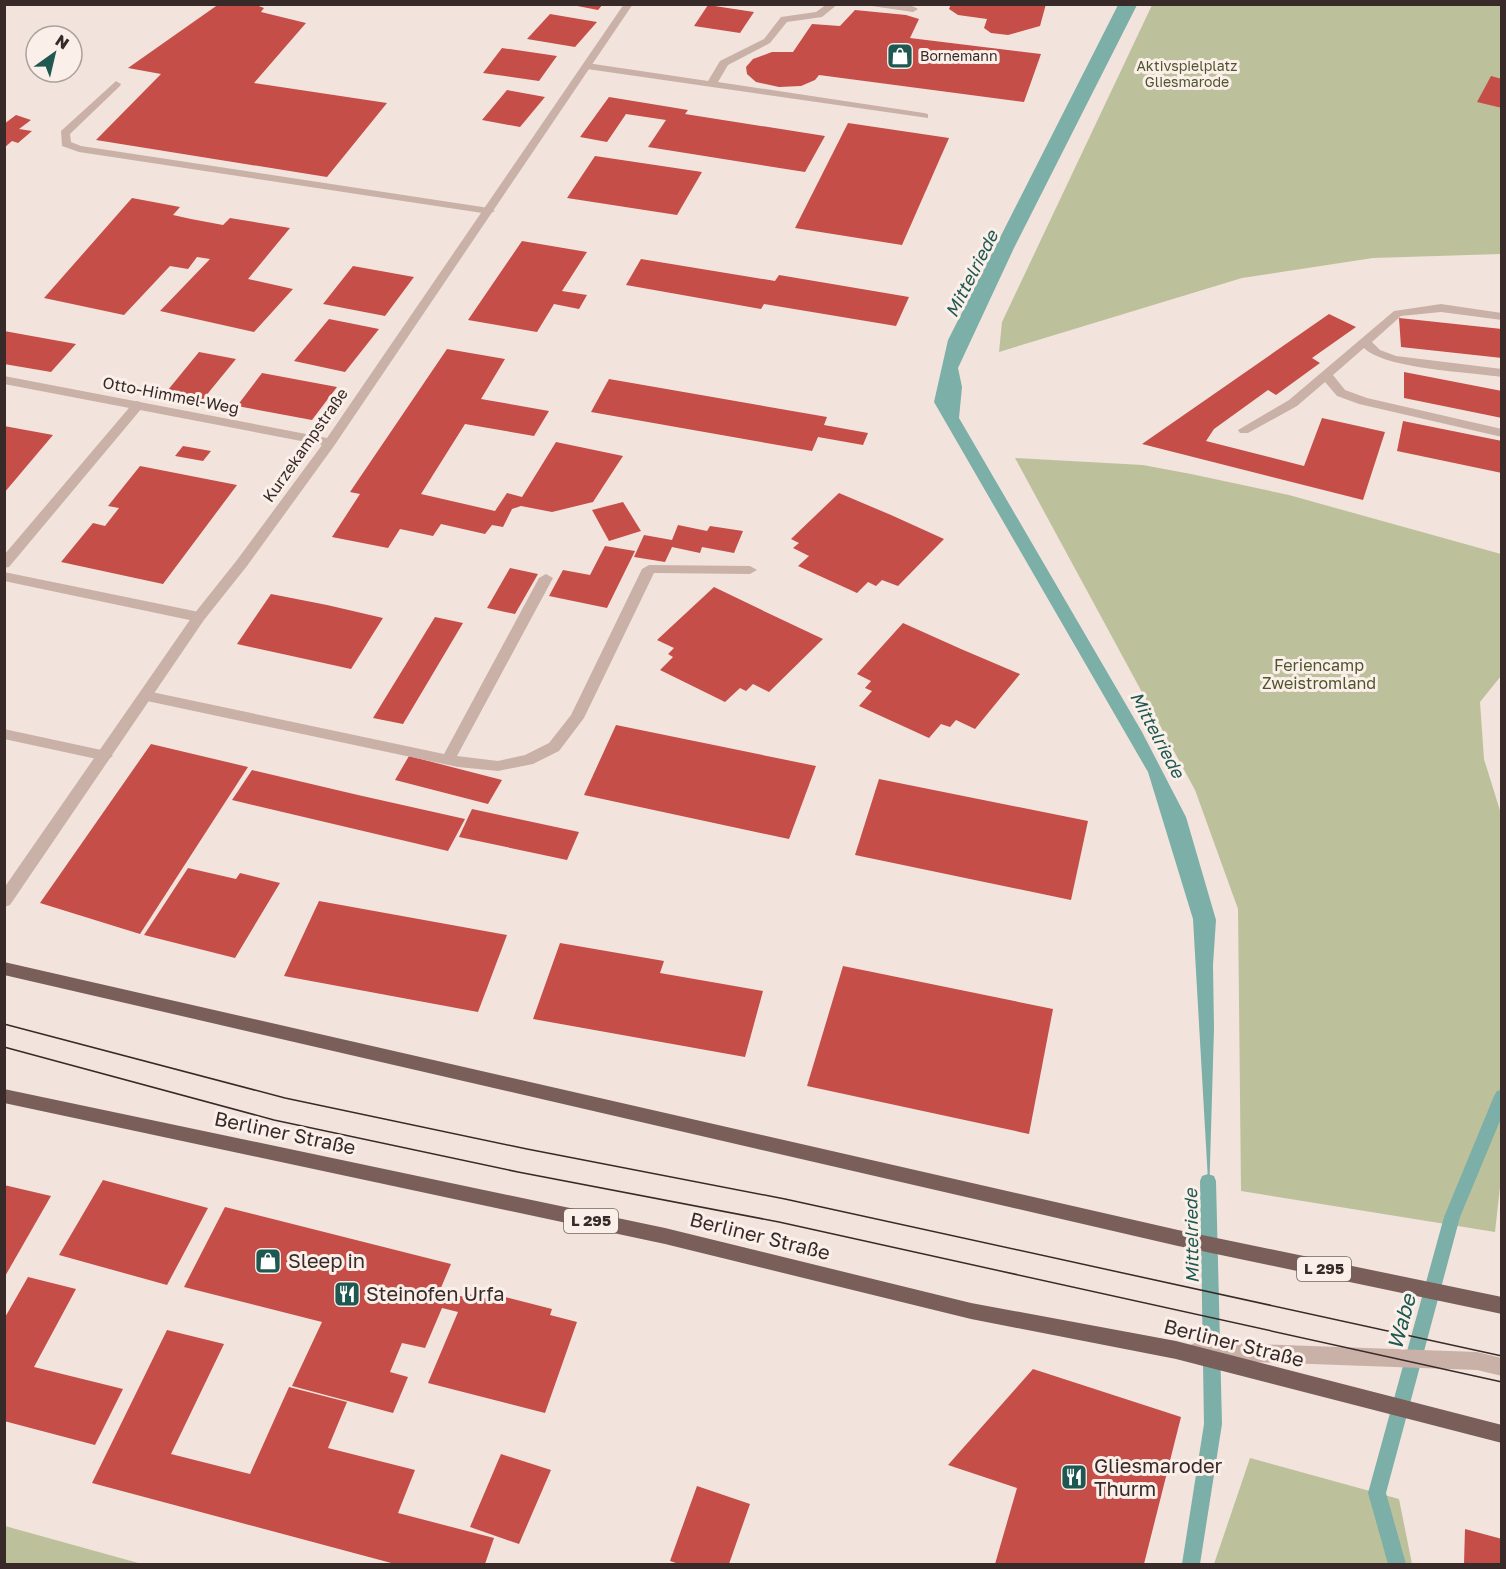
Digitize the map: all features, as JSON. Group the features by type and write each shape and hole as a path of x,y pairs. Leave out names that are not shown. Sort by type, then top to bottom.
{"main road":[{"name":"L 295","path":"4,968 1178,1238 1502,1306"},
{"name":"Berliner Straße","path":"4,1096 665,1236 971,1311 1176,1350 1502,1434"}],"street":[{"name":"Kurzekampstraße","path":"4,901 106,756 199,617 242,563 330,443 629,4"},
{"path":"711,86 723,63 767,41 784,19 819,15 834,4"},
{"path":"862,4 913,9"},
{"path":"587,66 924,116"},
{"path":"116,84 65,133 66,144 79,149 489,211"},
{"path":"1244,430 1293,403 1398,313 1415,309 1460,309 1502,317"},
{"path":"1365,342 1376,353 1394,359 1502,373"},
{"path":"1326,375 1341,393 1363,401 1502,433"},
{"name":"Otto-Himmel-Weg","path":"4,380 330,443"},
{"path":"4,564 138,405"},
{"path":"147,696 448,760 498,766 528,760 554,747 577,718 649,569 750,570"},
{"path":"4,576 199,617"},
{"path":"448,760 546,578"},
{"path":"4,734 106,756"},
{"path":"1176,1350 1477,1361 1502,1367"}],"green space":[{"name":"Aktivspielplatz Gliesmarode","path":"1152,5 1501,5 1501,254 1373,258 1242,278 999,352 1002,322"},
{"name":"Feriencamp Zweistromland","path":"1015,458 1143,465 1191,474 1289,495 1501,554 1501,676 1480,702 1484,759 1502,817 1502,1169 1495,1232 1241,1191 1238,909 1195,790"},
{"path":"1250,1458 1399,1499 1412,1564 1214,1564"},
{"path":"5,1526 142,1564 5,1564"}],"water":[{"path":"1118,5 1137,5 1014,248 958,368 962,387 959,418 1142,732 1186,817 1216,920 1213,965 1214,1028 1209,1198 1193,919 1148,772 934,402 948,340"}],"building":[{"path":"219,4 253,4 264,8 261,12 306,23 254,83 387,103 327,177 96,140 161,74 128,68"},
{"path":"567,4 603,4 598,10"},
{"path":"951,4 1046,4 1040,26 1008,35 991,33 984,28 987,19 958,15 949,9"},
{"path":"708,5 754,12 740,33 694,26"},
{"name":"Bornemann","path":"855,10 906,15 919,19 910,38 1041,54 1024,102 819,75 815,80 801,86 779,87 756,82 747,74 746,67 753,59 772,52 793,52 812,24 840,26"},
{"path":"550,14 597,22 575,47 527,39"},
{"path":"502,48 557,56 539,81 483,73"},
{"path":"1491,76 1502,79 1502,108 1477,102"},
{"path":"507,90 545,97 520,127 482,120"},
{"path":"609,97 688,110 685,114 825,136 805,172 648,147 666,120 626,114 607,142 580,137"},
{"path":"16,115 31,120 19,129 32,131 18,143 12,141 4,148 4,124"},
{"path":"848,123 949,138 902,245 795,228"},
{"path":"595,156 702,172 677,215 567,198"},
{"path":"132,198 180,207 173,215 191,219 223,225 230,218 290,228 248,279 293,289 254,332 160,311 210,259 197,257 188,269 170,266 124,315 44,298"},
{"path":"522,241 587,252 562,291 587,295 579,309 554,304 537,332 468,320"},
{"path":"641,259 775,281 779,275 909,297 896,326 764,304 761,309 626,285"},
{"path":"353,266 414,277 385,316 323,304"},
{"path":"1329,314 1356,327 1312,358 1320,363 1276,395 1268,390 1214,429 1206,441 1304,466 1322,418 1385,432 1363,500 1142,444"},
{"path":"1399,318 1502,329 1502,358 1401,347"},
{"path":"329,319 379,329 345,372 294,361"},
{"path":"4,331 76,344 51,372 4,364"},
{"path":"447,349 505,359 481,399 549,411 534,436 465,424 421,494 495,511 507,493 522,497 556,442 623,456 593,502 552,512 521,506 512,509 503,527 492,525 485,534 441,524 433,536 400,529 388,548 332,537 360,494 350,492"},
{"path":"199,352 236,359 200,403 163,396"},
{"path":"1404,372 1502,391 1502,418 1404,398"},
{"path":"262,373 337,387 312,420 237,406"},
{"path":"609,379 827,417 824,425 868,433 863,445 818,437 812,451 591,412"},
{"path":"1403,421 1502,441 1502,473 1397,451"},
{"path":"4,426 53,435 4,493"},
{"path":"183,446 211,451 203,461 175,456"},
{"path":"140,466 237,485 163,584 61,562 93,523 105,526 119,508 108,506"},
{"path":"839,493 944,539 898,586 882,580 876,586 868,582 857,593 798,566 809,556 793,548 799,543 791,539"},
{"path":"623,502 641,531 609,541 592,510"},
{"path":"678,525 707,531 710,526 743,531 734,553 702,547 700,553 672,547 665,562 634,557 644,535 672,540"},
{"path":"605,546 635,551 607,608 549,596 563,570 590,575"},
{"path":"510,568 538,574 515,614 487,608"},
{"path":"714,587 823,639 769,692 753,684 746,691 740,688 725,702 660,670 673,657 668,654 674,648 657,640"},
{"path":"271,594 383,618 351,669 237,644"},
{"path":"435,617 463,623 403,724 373,718"},
{"path":"903,623 1020,674 975,729 956,720 950,727 941,724 929,738 859,706 872,691 865,688 871,681 857,674"},
{"path":"616,725 816,766 789,839 584,795"},
{"path":"151,744 248,767 140,934 40,903"},
{"path":"409,756 502,780 488,804 395,780"},
{"path":"252,770 465,819 448,851 232,800"},
{"path":"879,779 1088,821 1071,900 855,855"},
{"path":"472,809 579,832 567,860 459,837"},
{"path":"188,868 236,879 240,873 280,883 235,958 144,935"},
{"path":"319,901 507,935 478,1012 284,976"},
{"path":"560,943 664,961 660,973 763,991 745,1057 533,1019"},
{"path":"843,966 1053,1009 1029,1134 807,1086"},
{"path":"103,1180 208,1208 167,1285 59,1255"},
{"path":"4,1185 51,1196 4,1278"},
{"path":"225,1207 451,1264 440,1290 464,1297 465,1293 499,1302 501,1296 552,1309 550,1315 577,1322 545,1413 428,1383 458,1312 442,1308 425,1348 402,1343 390,1372 408,1377 393,1413 292,1386 322,1322 184,1287"},
{"path":"28,1277 76,1289 34,1367 123,1389 95,1445 4,1421 4,1319"},
{"path":"167,1330 224,1344 171,1454 250,1474 289,1387 347,1402 328,1448 415,1470 398,1513 494,1538 485,1564 395,1564 92,1483"},
{"name":"Gliesmaroder Thurm","path":"1033,1369 1181,1417 1144,1564 995,1564 1017,1488 948,1465"},
{"path":"501,1454 551,1470 519,1544 470,1527"},
{"path":"697,1486 750,1504 729,1564 679,1564 670,1561"},
{"path":"1465,1529 1502,1539 1502,1564 1464,1564"}],"waterway":[{"name":"Wabe","path":"1397,1564 1377,1493 1452,1217 1502,1096"},
{"name":"Mittelriede","path":"1191,1564 1213,1424 1208,1181"}],"tram line":[{"path":"4,1024 285,1098 527,1149 785,1199 1502,1356"},
{"path":"4,1047 274,1120 518,1172 779,1222 1502,1382"}],"place":[{"name":"Bornemann","path":"900,56"},
{"name":"Sleep in","path":"268,1261"},
{"name":"Steinofen Urfa","path":"347,1294"},
{"name":"Gliesmaroder Thurm","path":"1074,1477"}]}
